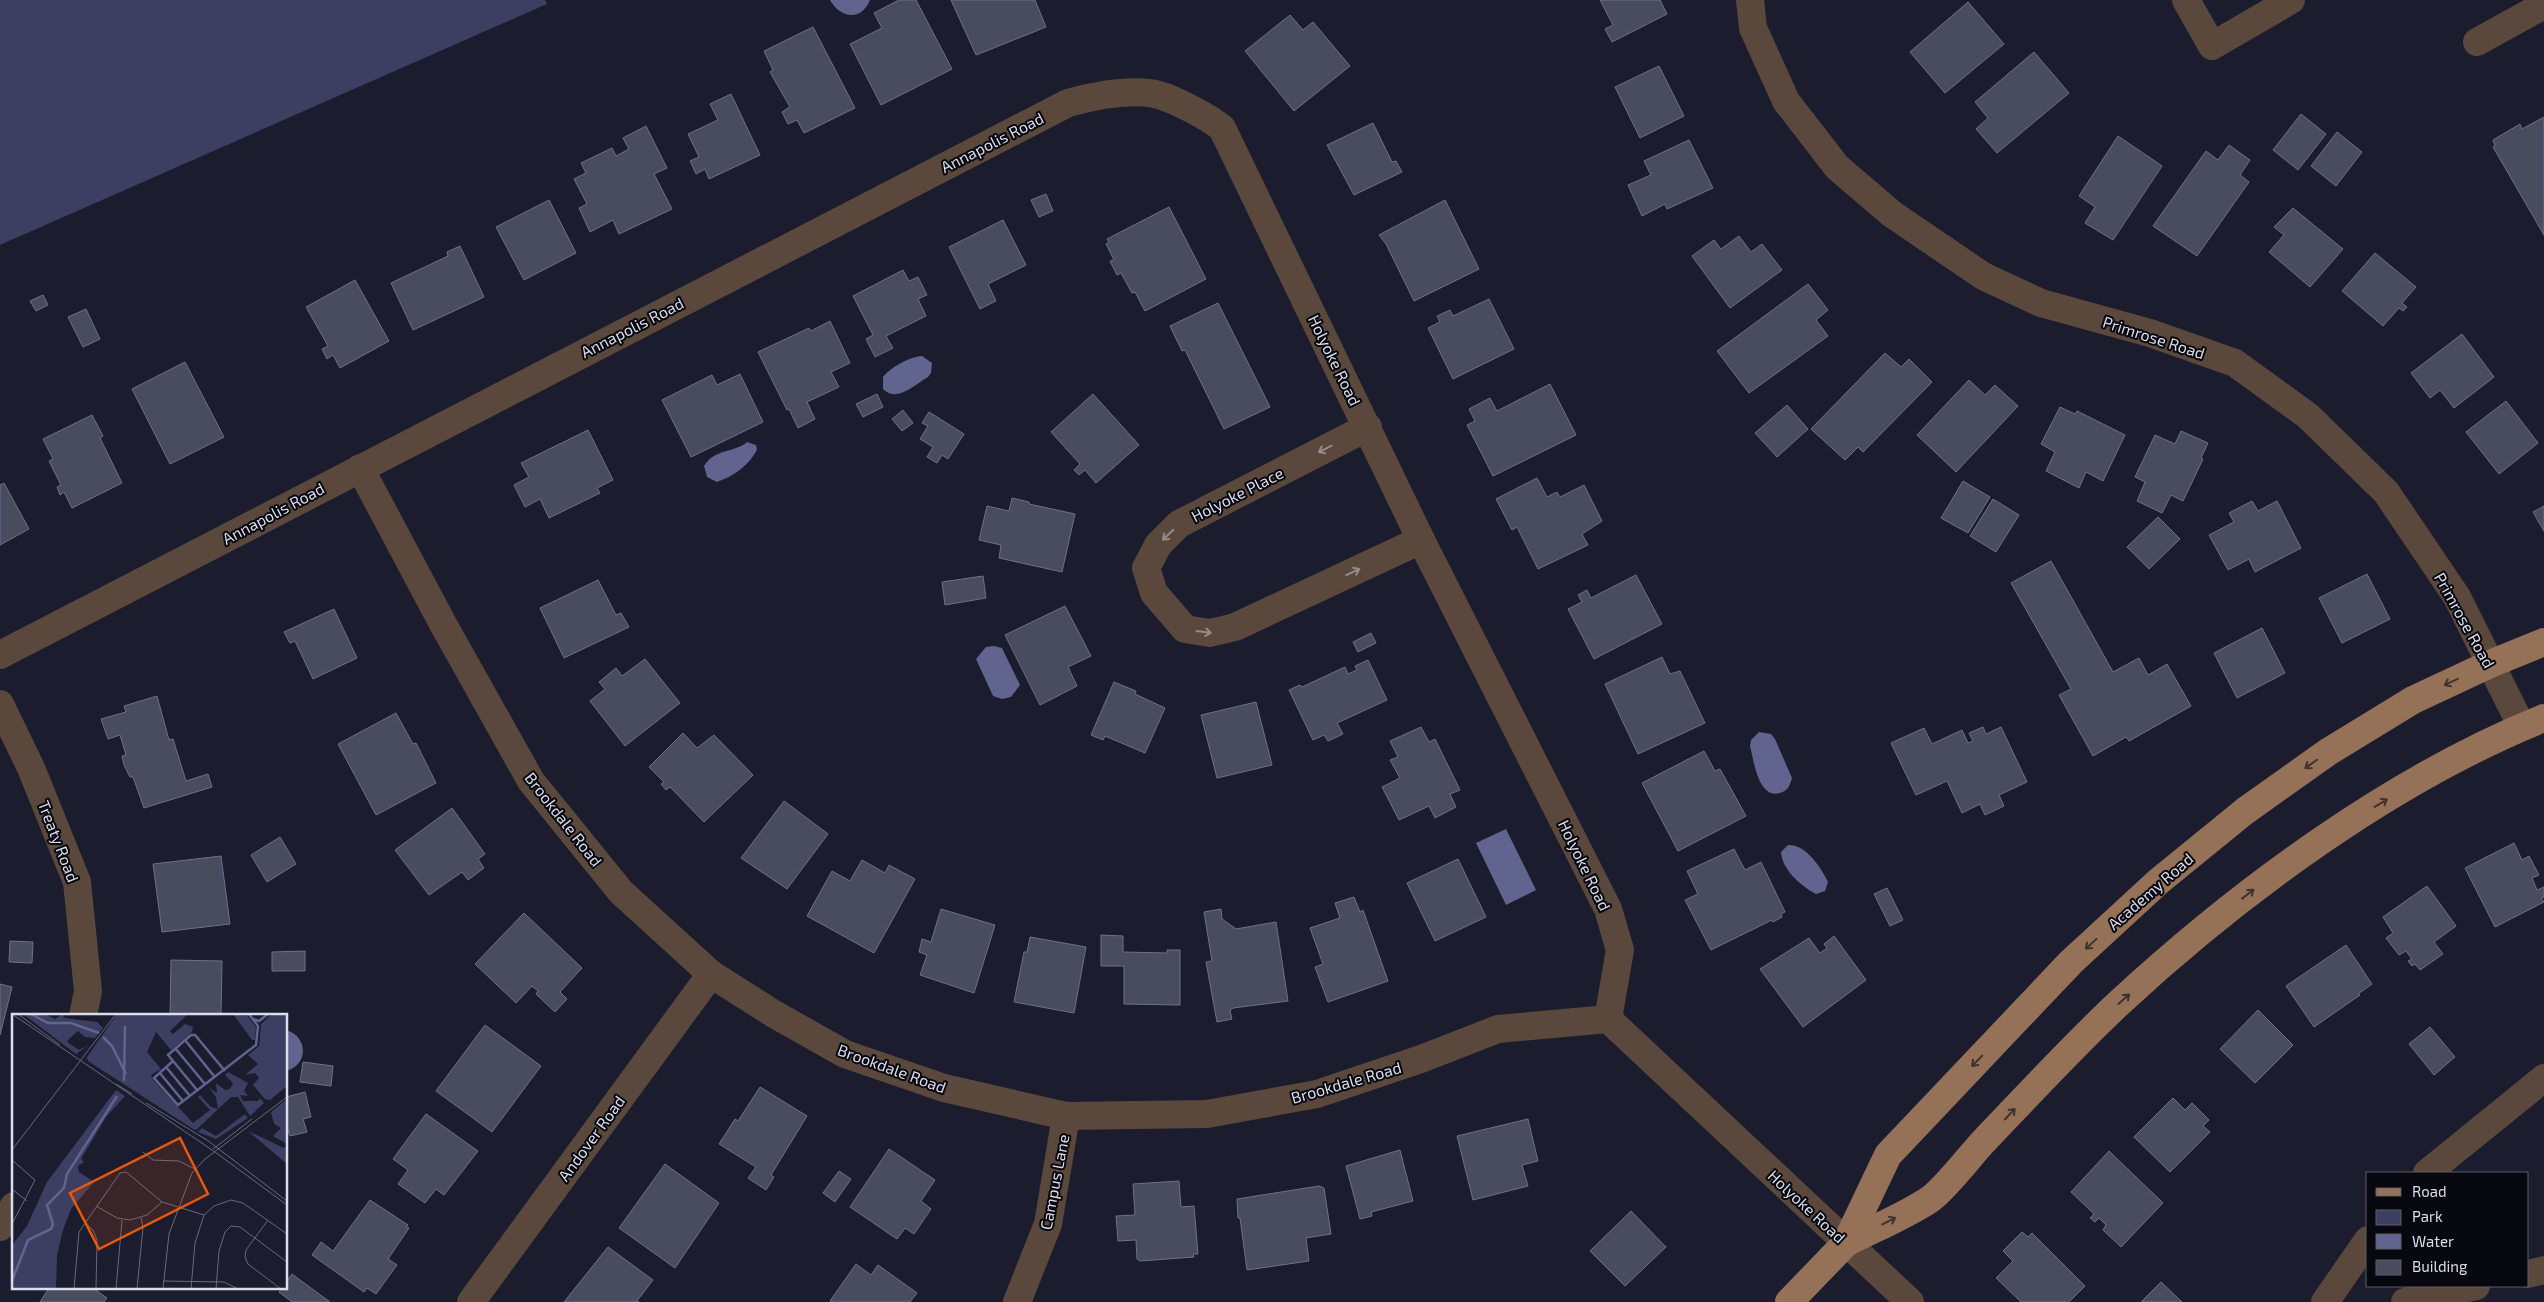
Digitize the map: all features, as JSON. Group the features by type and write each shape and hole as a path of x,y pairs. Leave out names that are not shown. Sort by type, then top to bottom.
{"main road":[{"name":"Academy Road","path":"1846,1243 1888,1155 2071,962 2158,880 2245,811 2328,752 2413,700 2490,664 2544,642"},
{"name":"Academy Road","path":"1789,1302 1846,1243 1930,1199 2039,1083 2119,1004 2183,946 2253,890 2339,828 2445,765 2533,722"}],"street":[{"name":"Primrose Road","path":"1750,0 1754,28 1786,101 1837,168 1892,214 1983,276 2041,303 2150,333 2235,363 2308,416 2386,492 2457,597 2490,664 2533,722"},
{"path":"2186,0 2212,46 2291,0"},
{"path":"2477,42 2544,5"},
{"name":"Annapolis Road","path":"0,656 1068,103 1096,95 1150,93 1205,114 1222,128 1248,180"},
{"name":"Holyoke Road","path":"1248,180 1421,540 1608,908 1620,950 1608,1019 1910,1302"},
{"name":"Holyoke Place","path":"1368,427 1179,524 1158,545 1146,568 1154,593 1185,629 1210,634 1235,627 1421,540"},
{"name":"Brookdale Road","path":"360,468 531,781 621,892 711,974 774,1014 846,1054 944,1088 1066,1116 1206,1114 1318,1094 1422,1059 1498,1029 1608,1019"},
{"name":"Treaty Road","path":"0,704 31,768 77,882 88,991 83,1014"},
{"name":"Andover Road","path":"471,1302 711,974"},
{"path":"2428,1172 2544,1078"},
{"name":"Campus Lane","path":"1017,1302 1048,1224 1066,1116"},
{"path":"0,1227 12,1209"},
{"path":"2325,1302 2366,1243"},
{"path":"2529,1274 2544,1270"},
{"path":"2405,1302 2472,1287"}],"green space":[{"path":"0,0 545,0 547,4 0,245"}],"water":[{"path":"830,0 870,0 861,12 850,15 839,11"},
{"path":"922,356 932,363 931,373 928,377 900,393 888,393 883,389 883,377 891,370 906,360"},
{"path":"747,442 756,445 757,450 745,466 729,477 717,482 707,477 704,466 709,460 719,453 737,448"},
{"path":"986,647 1002,648 1020,685 1011,697 1002,699 993,696 976,659"},
{"path":"1759,732 1771,734 1775,739 1792,778 1788,787 1783,792 1773,793 1767,790 1758,777 1750,746 1751,740"},
{"path":"1506,829 1536,890 1506,905 1476,843"},
{"path":"1788,845 1801,848 1817,864 1828,882 1825,891 1816,894 1804,887 1793,877 1782,859 1781,852"},
{"path":"288,1031 299,1038 303,1050 299,1063 288,1070"}],"building":[{"path":"899,0 916,0 952,69 881,105 850,44 882,28 874,13"},
{"path":"951,0 1035,0 1046,27 976,55"},
{"path":"1600,0 1660,0 1667,14 1612,42 1605,29 1613,25"},
{"path":"1968,2 2004,44 1945,93 1910,52"},
{"path":"1290,15 1303,30 1313,22 1350,66 1294,111 1245,51"},
{"path":"813,27 855,108 804,133 797,120 788,124 782,112 790,107 770,72 773,70 764,51"},
{"path":"2034,52 2069,93 1997,153 1976,129 1988,118 1975,102"},
{"path":"1659,66 1684,116 1640,138 1615,87"},
{"path":"731,94 760,155 709,179 705,169 696,174 690,161 699,157 688,134 718,120 710,104"},
{"path":"2301,114 2326,134 2298,170 2273,150"},
{"path":"2544,117 2544,235 2493,147 2495,146 2493,140 2520,124 2522,129"},
{"path":"1373,123 1392,162 1396,161 1402,172 1354,195 1327,145"},
{"path":"646,126 667,168 654,174 672,209 619,234 613,220 590,232 579,208 587,204 574,179 586,173 581,163 612,148 616,156 629,149 623,138"},
{"path":"2337,132 2362,152 2336,186 2311,166"},
{"path":"2118,136 2162,166 2113,240 2085,223 2095,207 2079,196"},
{"path":"1689,140 1713,188 1667,209 1665,204 1642,216 1628,185 1651,175 1644,161"},
{"path":"2229,145 2250,160 2240,175 2249,182 2197,256 2153,226 2206,151 2218,160"},
{"path":"1046,194 1053,211 1039,217 1031,200"},
{"path":"549,200 576,253 524,280 496,227"},
{"path":"1445,200 1479,269 1414,301 1386,244 1379,235"},
{"path":"1169,207 1206,279 1145,311 1135,292 1132,293 1121,273 1117,275 1110,261 1114,260 1106,244 1109,242 1107,239"},
{"path":"2293,208 2343,249 2310,287 2269,252 2284,235 2274,227"},
{"path":"1003,220 1026,265 988,284 996,301 980,309 949,247"},
{"path":"1739,236 1751,252 1762,244 1782,270 1730,308 1692,256 1714,240 1721,249"},
{"path":"460,246 484,297 413,330 391,283 448,256 447,252"},
{"path":"2375,253 2416,287 2402,303 2407,307 2403,311 2399,308 2383,326 2342,291"},
{"path":"903,270 909,281 918,277 927,295 918,299 926,316 886,336 893,348 875,357 866,339 873,335 853,296"},
{"path":"355,280 389,341 340,368 333,355 327,359 322,349 328,346 306,307"},
{"path":"1808,284 1828,310 1816,320 1828,336 1749,393 1717,351"},
{"path":"43,295 48,305 36,311 30,301"},
{"path":"1489,299 1514,349 1453,379 1428,328 1440,322 1437,316 1450,310 1453,316"},
{"path":"1218,303 1270,407 1224,429 1185,350 1182,351 1170,326"},
{"path":"86,309 100,339 83,347 68,317"},
{"path":"830,321 850,363 831,372 839,387 807,402 815,419 798,428 758,352 809,328 811,331"},
{"path":"2462,334 2494,377 2454,408 2440,390 2430,398 2411,373"},
{"path":"1885,353 1901,367 1909,359 1932,382 1863,452 1858,447 1845,460 1811,429"},
{"path":"185,362 224,437 170,464 132,389"},
{"path":"740,374 763,422 691,457 662,400 712,375 717,385"},
{"path":"1969,380 1985,395 1995,385 2018,406 1956,472 1917,435"},
{"path":"1550,384 1576,435 1493,476 1467,425 1475,421 1469,409 1490,398 1497,411"},
{"path":"877,394 883,407 863,417 856,404"},
{"path":"1093,394 1139,445 1096,483 1085,470 1079,475 1074,470 1080,464 1051,432"},
{"path":"2506,401 2538,443 2499,474 2466,432"},
{"path":"1787,405 1808,429 1777,457 1755,433"},
{"path":"2060,407 2075,414 2077,411 2125,435 2103,481 2086,472 2079,488 2046,471 2055,452 2041,444"},
{"path":"903,410 913,423 902,431 892,419"},
{"path":"929,412 964,434 948,459 942,455 937,463 927,457 933,447 920,439 928,426 922,423"},
{"path":"92,415 103,436 100,438 122,483 72,508 64,492 60,495 57,487 61,485 49,461 53,459 43,439"},
{"path":"588,430 613,480 597,488 600,493 549,518 540,499 525,507 514,485 529,477 521,463"},
{"path":"2181,431 2208,443 2201,458 2203,459 2183,501 2171,495 2162,513 2137,501 2145,482 2135,477 2155,435 2175,444"},
{"path":"1537,478 1547,497 1557,492 1560,497 1584,485 1602,521 1582,534 1588,545 1538,569 1517,527 1512,530 1496,499"},
{"path":"1963,481 1990,497 1968,533 1941,518"},
{"path":"4,483 29,529 0,545 0,485"},
{"path":"1012,498 1029,502 1029,504 1075,514 1062,572 999,558 1001,545 979,540 987,506 1009,511"},
{"path":"1993,499 2019,515 1996,552 1970,536"},
{"path":"2252,501 2258,511 2277,501 2301,548 2255,572 2249,559 2228,570 2209,535 2234,522 2229,513"},
{"path":"2544,506 2544,531 2533,512"},
{"path":"2158,517 2180,539 2149,569 2127,547"},
{"path":"2051,561 2113,672 2139,658 2148,675 2167,664 2191,706 2129,741 2126,737 2093,756 2059,695 2071,689 2011,583"},
{"path":"2367,574 2390,619 2342,643 2319,598"},
{"path":"1636,575 1662,624 1594,659 1568,609 1582,602 1578,595 1587,590 1591,598"},
{"path":"983,576 986,598 945,605 942,582"},
{"path":"598,580 616,615 621,613 629,627 564,658 540,608"},
{"path":"1065,606 1091,656 1068,667 1077,686 1040,705 1005,635"},
{"path":"334,609 357,658 313,679 295,641 290,643 284,632"},
{"path":"2262,628 2285,673 2237,698 2214,653"},
{"path":"1371,633 1376,643 1358,652 1353,642"},
{"path":"1662,657 1670,674 1680,671 1705,723 1638,754 1605,684"},
{"path":"645,659 680,703 625,746 590,701 605,689 599,682 616,668 622,676"},
{"path":"1368,660 1387,700 1337,723 1343,734 1328,741 1324,735 1313,740 1289,690 1300,685 1302,687 1345,667 1348,674 1357,670 1355,666"},
{"path":"1114,682 1136,691 1135,694 1165,708 1145,753 1105,736 1103,740 1091,735"},
{"path":"157,696 169,740 173,739 186,781 208,774 212,787 144,808 133,777 130,777 124,765 122,756 126,755 120,735 108,739 101,719 126,712 124,706"},
{"path":"1256,702 1272,765 1217,778 1201,715"},
{"path":"396,713 413,744 416,743 436,783 376,815 338,744"},
{"path":"1421,727 1429,742 1435,739 1460,790 1450,794 1456,807 1435,818 1429,806 1399,820 1382,787 1400,778 1390,760 1398,757 1390,741"},
{"path":"1983,727 1986,734 2001,727 2027,782 1999,795 2004,806 1985,815 1980,804 1962,813 1947,781 1916,795 1891,743 1924,728 1932,744 1962,730 1968,743 1973,741 1969,733"},
{"path":"683,733 697,748 714,735 753,775 704,822 670,787 666,790 661,784 664,782 649,767"},
{"path":"1704,751 1715,771 1720,769 1746,816 1678,851 1642,783"},
{"path":"784,801 828,834 787,889 741,858"},
{"path":"452,808 485,854 478,859 484,868 468,880 462,872 429,895 395,850"},
{"path":"280,837 296,864 267,882 251,855"},
{"path":"2514,843 2522,860 2529,856 2539,875 2532,878 2537,890 2544,887 2544,897 2541,898 2544,902 2495,927 2465,868"},
{"path":"1734,849 1745,870 1761,862 1785,912 1781,914 1782,917 1773,922 1772,920 1711,950 1685,900 1698,894 1687,871"},
{"path":"221,856 230,924 162,932 153,864"},
{"path":"1458,859 1486,917 1435,941 1407,883"},
{"path":"862,860 885,873 889,865 915,879 874,953 807,916 832,871 850,881"},
{"path":"2427,886 2456,926 2434,942 2443,954 2420,970 2415,964 2412,966 2408,961 2412,959 2406,951 2399,955 2386,938 2393,933 2383,917"},
{"path":"1887,888 1903,920 1890,926 1874,894"},
{"path":"1354,897 1360,912 1363,910 1388,981 1328,1002 1315,967 1323,964 1310,928 1340,918 1335,903"},
{"path":"941,909 995,925 974,993 920,975 927,955 919,952 922,939 931,942"},
{"path":"1221,909 1222,919 1236,929 1276,922 1288,1001 1233,1008 1230,1011 1232,1019 1217,1022 1206,962 1212,961 1204,912"},
{"path":"524,913 582,968 560,992 567,999 555,1012 536,994 538,991 532,986 516,1003 475,964"},
{"path":"1101,935 1123,936 1123,952 1167,953 1167,950 1180,950 1180,1005 1124,1004 1124,966 1101,966"},
{"path":"1834,936 1866,980 1803,1027 1760,969 1809,938 1820,953 1827,948 1824,944"},
{"path":"1030,937 1086,947 1074,1013 1014,1002 1024,952 1027,952"},
{"path":"10,941 33,942 32,963 9,962"},
{"path":"2346,945 2372,984 2358,994 2360,995 2314,1027 2286,986"},
{"path":"305,951 305,971 272,971 272,952"},
{"path":"171,960 222,961 221,1014 170,1014"},
{"path":"0,984 12,987 0,1035"},
{"path":"2258,1010 2293,1045 2255,1083 2220,1049"},
{"path":"485,1025 541,1066 492,1132 436,1091"},
{"path":"2430,1027 2455,1057 2434,1075 2409,1044"},
{"path":"303,1062 333,1066 331,1086 300,1082"},
{"path":"760,1087 807,1116 771,1175 774,1177 766,1190 748,1178 756,1167 719,1144 735,1119 738,1121"},
{"path":"305,1092 311,1117 303,1119 307,1132 290,1136 288,1130 288,1096"},
{"path":"2173,1098 2185,1110 2192,1103 2209,1120 2203,1126 2210,1132 2170,1172 2134,1137"},
{"path":"426,1114 478,1151 444,1195 436,1189 425,1203 398,1184 408,1170 393,1159"},
{"path":"1528,1119 1538,1161 1522,1165 1528,1186 1473,1200 1457,1136"},
{"path":"889,1149 935,1180 921,1201 931,1209 914,1234 905,1228 897,1239 850,1207"},
{"path":"1400,1150 1413,1201 1371,1212 1372,1216 1360,1219 1346,1166"},
{"path":"2109,1151 2163,1203 2121,1247 2103,1230 2106,1225 2099,1218 2095,1222 2090,1218 2094,1214 2071,1192"},
{"path":"665,1164 719,1203 675,1268 619,1228"},
{"path":"839,1171 851,1179 835,1202 823,1193"},
{"path":"1179,1181 1181,1207 1194,1206 1198,1254 1193,1254 1194,1257 1140,1261 1137,1259 1136,1240 1118,1241 1116,1216 1135,1215 1133,1184"},
{"path":"1319,1186 1324,1188 1331,1234 1306,1238 1309,1261 1247,1270 1240,1218 1238,1218 1237,1199"},
{"path":"370,1200 408,1225 406,1227 409,1228 388,1259 397,1265 376,1294 367,1288 364,1292 312,1255 321,1242 333,1251"},
{"path":"1631,1211 1666,1247 1625,1286 1590,1251"},
{"path":"2022,1232 2028,1237 2032,1233 2085,1286 2069,1302 2021,1302 1996,1278 2013,1261 2003,1251"},
{"path":"608,1247 653,1280 637,1301 639,1302 564,1302"},
{"path":"856,1264 871,1275 878,1265 917,1293 910,1302 830,1301"},
{"path":"292,1274 330,1302 292,1302 279,1292 280,1290 288,1290 288,1279"},
{"path":"2161,1282 2182,1302 2141,1302"},
{"path":"48,1290 96,1290 107,1298 104,1302 40,1302"}]}
